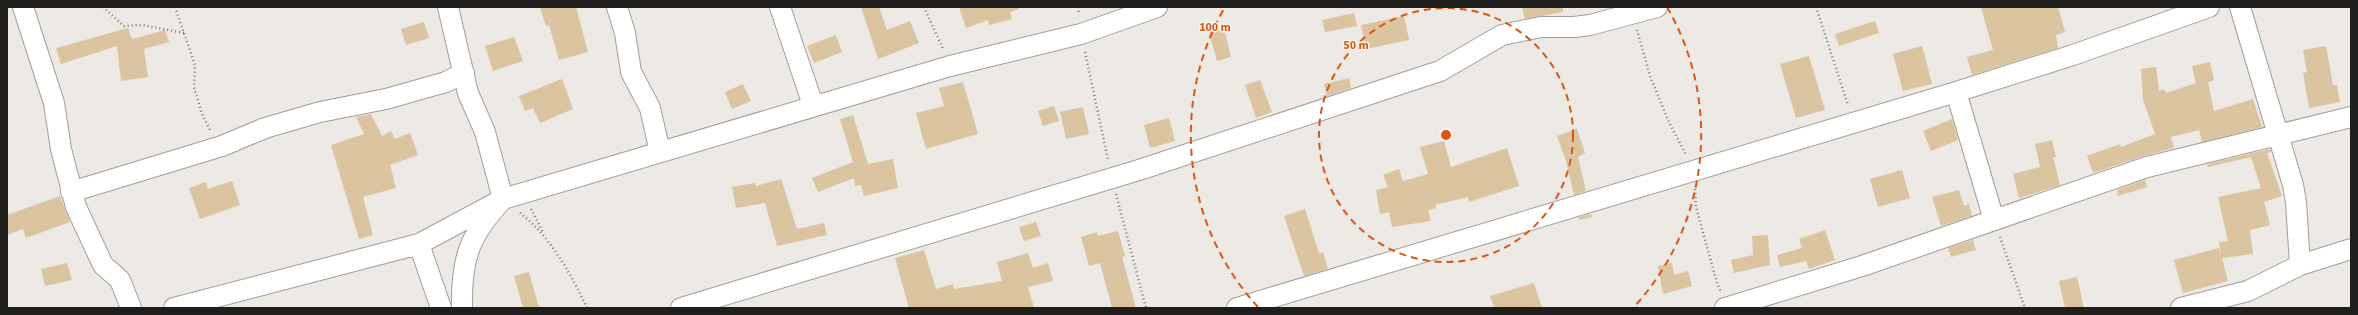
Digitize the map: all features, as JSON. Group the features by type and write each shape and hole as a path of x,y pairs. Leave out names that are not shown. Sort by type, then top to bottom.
{"street":[{"path":"23,7 54,103 72,192 90,241 103,265 120,280 131,308"},
{"path":"448,7 468,93 484,132 505,200"},
{"path":"617,7 631,72 650,108 660,152"},
{"path":"780,7 813,105"},
{"path":"174,308 419,244 505,200 813,105 950,66 1081,34 1157,7"},
{"path":"681,308 1139,170 1440,71 1502,35 1535,28 1574,28 1657,7"},
{"path":"1237,308 1956,92 2073,55 2209,7"},
{"path":"2244,8 2296,202 2300,265"},
{"path":"72,192 220,147 272,126 320,112 386,99 446,82 464,73"},
{"path":"1956,92 1994,220"},
{"path":"1725,308 1862,266 2147,167 2351,118"},
{"path":"462,308 465,258 482,222 505,200"},
{"path":"419,244 441,308"},
{"path":"2181,308 2248,291 2300,265 2351,249"}],"path":[{"path":"103,7 124,26 142,25 184,33"},
{"path":"175,7 195,65 194,87 202,114 220,147"},
{"path":"924,7 950,66"},
{"path":"1816,7 1854,123"},
{"path":"505,200 534,212 545,236"},
{"path":"505,200 545,236 555,250 587,308"},
{"path":"1994,220 2025,308"}],"building":[{"path":"540,7 576,7 588,52 559,60 549,25 546,26"},
{"path":"861,7 879,7 887,30 910,21 919,43 878,59"},
{"path":"959,7 1018,7 1019,9 1010,12 1012,19 989,25 988,20 966,28"},
{"path":"1522,7 1563,7 1563,12 1525,19"},
{"path":"1981,7 2058,7 2065,32 2056,35 2058,48 1972,75 1967,57 1993,50"},
{"path":"1354,13 1357,26 1325,32 1322,20"},
{"path":"1404,16 1409,40 1366,49 1361,25"},
{"path":"1875,21 1879,33 1839,46 1835,34"},
{"path":"424,22 429,38 406,45 401,29"},
{"path":"128,28 132,39 165,30 169,42 144,49 148,77 121,81 117,46 61,64 56,48"},
{"path":"1224,28 1231,57 1217,61 1209,32"},
{"path":"836,35 842,52 814,63 807,46"},
{"path":"514,37 523,61 493,71 485,46"},
{"path":"1922,46 1932,84 1903,91 1893,54"},
{"path":"2326,46 2333,85 2337,85 2340,102 2309,108 2303,73 2307,72 2303,50"},
{"path":"1809,56 1825,110 1796,118 1780,64"},
{"path":"2210,62 2214,80 2208,82 2214,111 2253,99 2262,127 2202,142 2199,130 2171,137 2174,148 2143,156 2093,173 2087,156 2120,144 2121,147 2155,134 2143,100 2141,69 2156,67 2159,91 2164,89 2166,93 2196,83 2192,66"},
{"path":"1349,78 1351,88 1327,96 1324,84"},
{"path":"562,79 573,109 540,123 533,108 525,111 519,96"},
{"path":"1260,80 1272,112 1256,118 1245,85"},
{"path":"963,82 978,134 926,149 916,113 944,106 939,88"},
{"path":"743,84 751,101 732,109 725,92"},
{"path":"1054,106 1059,121 1043,126 1038,111"},
{"path":"1083,107 1089,134 1066,139 1060,112"},
{"path":"371,114 382,136 391,131 395,139 410,133 418,155 390,165 396,188 363,197 373,235 359,239 331,145 364,134 356,117"},
{"path":"853,115 868,164 893,159 898,188 864,196 861,185 855,186 854,178 818,192 812,178 853,162 840,119"},
{"path":"1169,118 1175,141 1150,148 1144,125"},
{"path":"1952,119 1958,140 1931,151 1923,131"},
{"path":"1577,129 1585,153 1578,157 1586,191 1574,195 1566,161 1557,136"},
{"path":"2052,140 2056,157 2053,157 2060,185 2019,198 2013,174 2040,167 2035,144"},
{"path":"1444,141 1451,167 1507,148 1519,186 1469,202 1468,197 1435,205 1436,208 1428,210 1431,221 1392,227 1389,212 1380,214 1376,190 1388,187 1383,175 1399,169 1403,181 1428,174 1420,147"},
{"path":"2270,149 2271,152 2267,153 2282,196 2264,202 2270,225 2250,230 2253,254 2222,258 2228,281 2183,293 2174,260 2219,248 2221,257 2219,242 2228,241 2218,197 2261,188 2251,157 2208,167 2207,164"},
{"path":"1902,170 1910,198 1878,207 1870,179"},
{"path":"781,179 797,229 824,223 827,235 777,246 765,203 736,208 732,187 755,183 756,186"},
{"path":"2145,180 2147,187 2118,196 2117,190"},
{"path":"232,181 240,205 200,219 189,188 206,182 208,189"},
{"path":"1959,190 1964,206 1969,204 1972,216 1941,226 1932,197"},
{"path":"60,196 70,222 26,238 23,229 7,235 7,215"},
{"path":"1305,209 1319,253 1323,252 1328,269 1304,276 1284,216"},
{"path":"1591,214 1592,217 1579,220 1579,217"},
{"path":"1036,222 1041,236 1024,241 1019,227"},
{"path":"1825,230 1835,260 1809,269 1806,261 1780,267 1777,255 1802,248 1799,239"},
{"path":"1118,231 1125,256 1122,257 1136,308 1112,308 1100,263 1089,266 1081,237 1097,232 1098,236"},
{"path":"1768,235 1770,265 1734,273 1731,260 1753,255 1752,236"},
{"path":"1973,240 1976,250 1951,257 1948,248"},
{"path":"924,250 936,289 953,284 954,289 1002,281 997,262 1028,253 1033,268 1048,263 1053,281 1028,287 1034,308 909,308 895,258"},
{"path":"67,263 72,280 45,286 41,269"},
{"path":"1672,263 1674,275 1688,271 1692,286 1663,294 1658,266"},
{"path":"529,272 539,308 523,308 514,276"},
{"path":"2077,277 2084,308 2065,308 2059,281"},
{"path":"1534,283 1542,308 1494,308 1490,296"}]}
